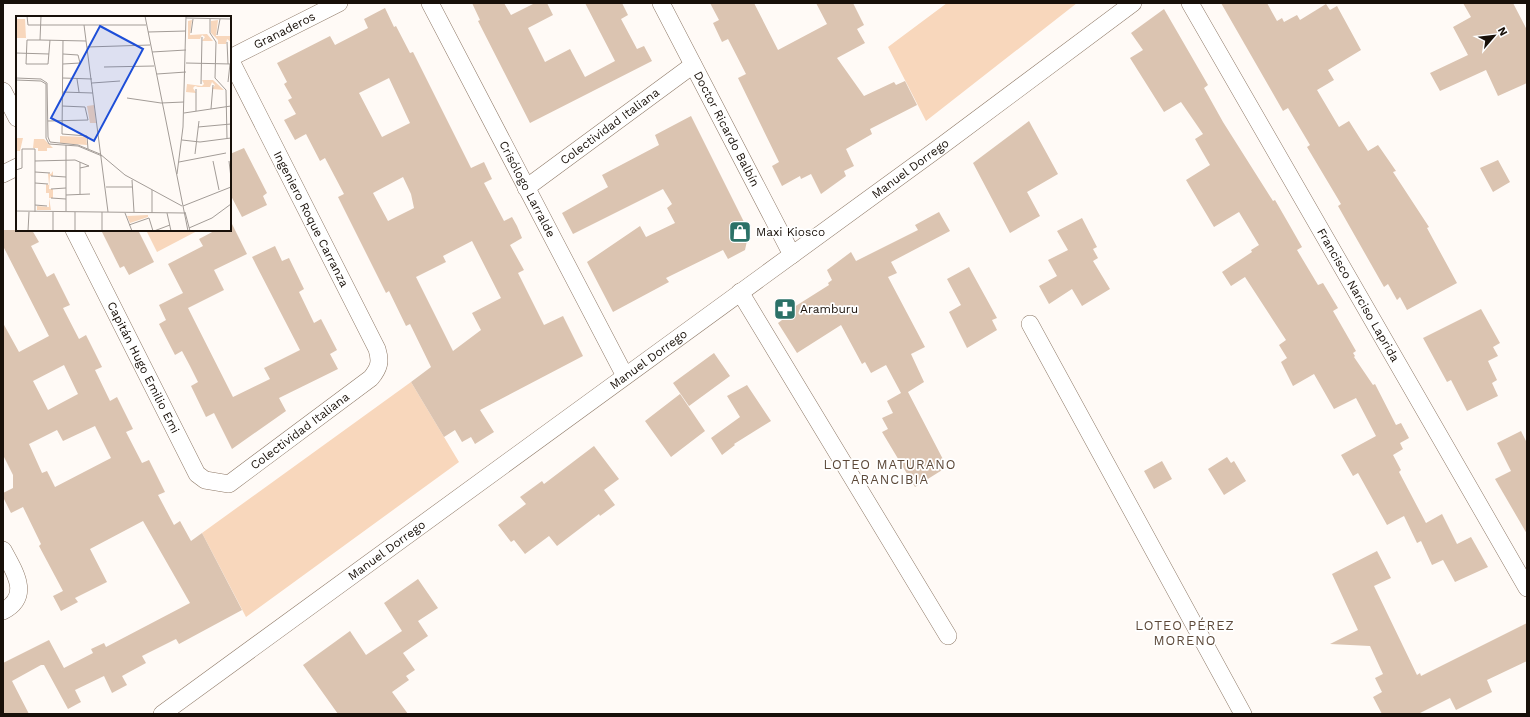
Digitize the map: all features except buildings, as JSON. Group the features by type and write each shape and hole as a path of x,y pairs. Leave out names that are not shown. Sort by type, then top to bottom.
{"street":[{"name":"Granaderos","path":"231,58 339,3"},
{"name":"Crisólogo Larralde","path":"430,3 625,376"},
{"name":"Doctor Ricardo Balbín","path":"661,3 792,255"},
{"name":"Manuel Dorrego","path":"162,714 792,255 1134,3"},
{"name":"Francisco Narciso Laprida","path":"1190,3 1527,588"},
{"name":"Ingeniero Roque Carranza","path":"231,61 377,349 380,358 379,366 371,378"},
{"name":"Colectividad Italiana","path":"526,188 693,65"},
{"path":"3,91 16,116"},
{"path":"3,174 16,168"},
{"name":"Capitán Hugo Emilio Emi","path":"75,231 197,474 205,480 229,484"},
{"path":"740,292 948,636"},
{"path":"1030,324 1243,714"},
{"name":"Colectividad Italiana","path":"229,484 371,378"},
{"path":"3,550 16,576 19,589 17,600 3,611"}],"shaded area":[{"path":"947,3 1077,3 926,121 888,47"},
{"path":"146,231 197,231 157,252"},
{"path":"411,382 459,462 246,617 202,533"}],"place":[{"name":"Maxi Kiosco","path":"740,232"},
{"name":"Aramburu","path":"785,309"}],"district":[{"name":"LOTEO MATURANO ARANCIBIA","path":"890,472"},
{"name":"LOTEO PÉREZ MORENO","path":"1185,632"}]}
